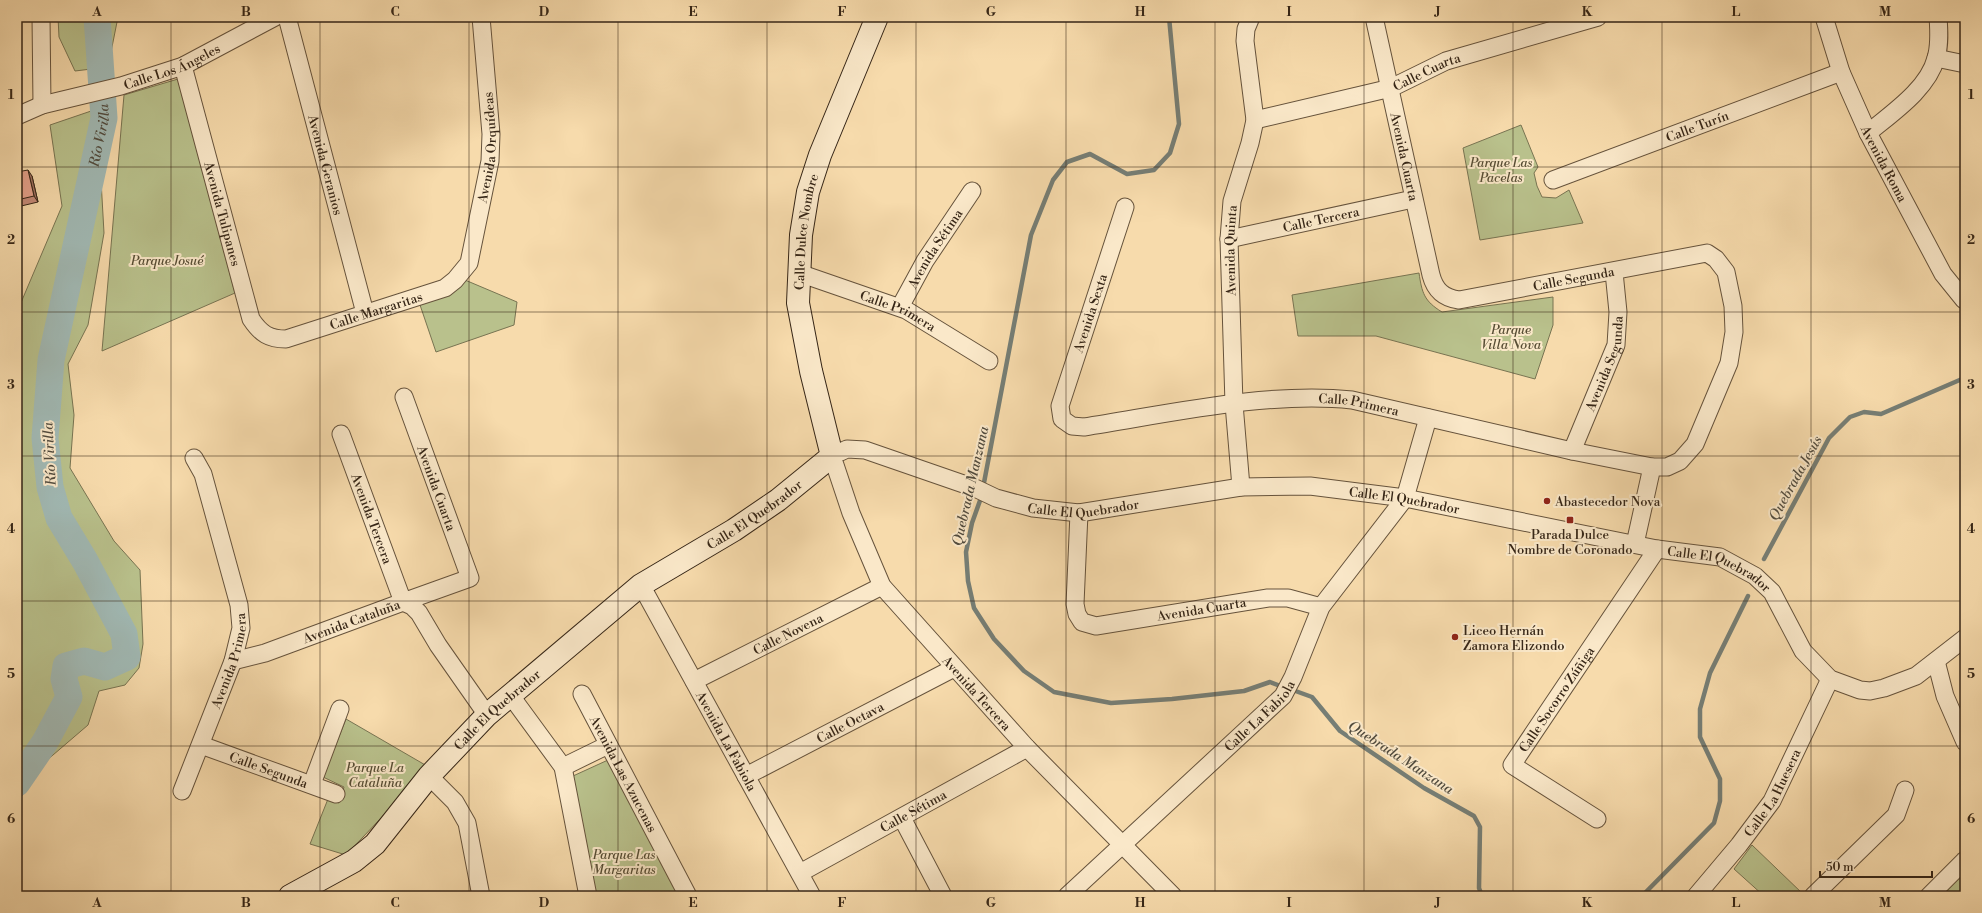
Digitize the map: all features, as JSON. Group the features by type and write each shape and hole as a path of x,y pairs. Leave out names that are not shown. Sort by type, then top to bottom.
{"street":[{"path":"41,17 42,104"},
{"name":"Calle Los Ángeles","path":"17,116 42,104 121,86 183,66 275,17"},
{"name":"Avenida Geranios","path":"287,17 365,313"},
{"name":"Avenida Orquídeas","path":"462,273 469,263 490,161 491,127 481,17"},
{"name":"Calle Dulce Nombre","path":"832,456 811,371 798,303 801,234 811,184 823,147 877,17"},
{"name":"Avenida Cuarta","path":"1374,17 1391,88 1413,199 1431,276 1434,286 1441,293"},
{"name":"Calle Cuarta","path":"1254,120 1391,88 1446,61 1598,17"},
{"name":"Avenida Roma","path":"1824,17 1841,72 1868,133 1944,274 1964,300"},
{"path":"1868,133 1916,93 1936,58 1939,34 1938,17"},
{"name":"Avenida Quinta","path":"1241,487 1234,404 1229,239 1232,201 1250,143 1254,120 1245,41 1246,29 1250,18"},
{"path":"1936,58 1965,64"},
{"name":"Avenida Tulipanes","path":"183,66 251,319 265,336 275,339 286,339"},
{"name":"Calle Turín","path":"1552,180 1841,72"},
{"name":"Avenida Sétima","path":"900,307 925,261 972,191"},
{"name":"Calle Tercera","path":"1229,239 1413,199"},
{"name":"Avenida Sexta","path":"1062,419 1060,406 1064,389 1125,207"},
{"name":"Calle Segunda","path":"1441,293 1450,299 1458,300 1614,272 1707,253 1716,259 1726,272 1733,306 1734,332 1729,363 1695,444 1680,461 1667,466 1652,467"},
{"name":"Avenida Segunda","path":"1572,451 1616,345 1618,312 1614,272"},
{"name":"Calle Margaritas","path":"286,339 445,288 462,273"},
{"name":"Calle Primera","path":"799,273 900,307 989,361"},
{"name":"Avenida Cuarta","path":"403,602 470,578 404,397"},
{"name":"Calle Primera","path":"1062,419 1072,426 1084,426 1234,404 1321,397 1352,400 1572,451 1652,467"},
{"path":"1405,498 1428,418"},
{"name":"Avenida Tercera","path":"341,434 403,602"},
{"name":"Calle El Quebrador","path":"290,896 354,861 375,844 430,776 487,715 641,585 734,530 772,505 832,456 846,449 865,450 975,488 996,498 1033,508 1079,513 1241,487 1310,486 1405,498 1657,549 1720,557 1755,576 1772,592 1803,651 1830,679 1860,690 1870,691 1884,688 1916,676 1965,638"},
{"name":"Avenida Tercera","path":"832,456 851,513 882,586 1027,748 1173,896"},
{"name":"Avenida Primera","path":"182,791 233,661 241,628 240,605 203,474 194,458"},
{"path":"1634,544 1652,467"},
{"name":"Calle La Fabiola","path":"1067,896 1283,696 1293,677 1321,607 1405,498"},
{"name":"Avenida Cuarta","path":"1079,513 1075,604 1077,614 1082,622 1096,626 1268,598 1288,598 1321,607"},
{"name":"Calle Socorro Zúñiga","path":"1597,819 1512,765 1657,549"},
{"name":"Avenida La Fabiola","path":"641,585 812,896"},
{"name":"Calle Novena","path":"694,680 882,586"},
{"name":"Avenida Cataluña","path":"233,661 265,653 403,602 412,606 419,613 438,645 487,715"},
{"path":"1936,661 1945,696 1965,742"},
{"name":"Calle Octava","path":"746,776 954,668"},
{"name":"Calle La Huesera","path":"1696,896 1739,846 1772,801 1830,679"},
{"name":"Avenida Las Azucenas","path":"582,694 688,896"},
{"path":"511,696 563,767 588,896"},
{"path":"312,784 340,709"},
{"name":"Calle Segunda","path":"201,745 312,784 336,794"},
{"path":"563,767 608,746"},
{"name":"Calle Sétima","path":"800,873 1027,748"},
{"path":"430,776 455,802 467,823 481,896"},
{"path":"1813,896 1896,815 1905,790"},
{"path":"902,818 943,896"},
{"path":"1929,896 1965,860"}],"green space":[{"path":"58,17 118,17 108,67 75,71 59,37"},
{"name":"Parque Josué","path":"178,79 235,293 102,351 124,95"},
{"path":"97,109 104,233 88,325 68,364 74,415 70,468 114,541 140,570 143,644 139,668 125,685 99,691 88,725 46,761 17,802 17,312 62,206 50,125"},
{"name":"Parque Las Pacelas","path":"1521,125 1538,167 1534,173 1537,186 1542,197 1556,198 1569,190 1583,223 1480,240 1463,148"},
{"name":"Parque Villa Nova","path":"1419,273 1421,286 1425,296 1431,304 1442,312 1553,297 1553,325 1535,379 1376,336 1298,336 1292,295"},
{"path":"465,280 517,302 514,325 436,352 419,302"},
{"name":"Parque La Cataluña","path":"346,719 427,766 397,801 346,855 310,844 328,799 339,803 344,787 323,777"},
{"name":"Parque Las Margaritas","path":"608,760 680,896 596,896 573,776"},
{"path":"1752,845 1803,894 1801,896 1764,896 1734,869"},
{"path":"1965,869 1965,896 1938,896"}],"building":[{"path":"28,170 34,196 17,200 17,172"}],"waterway":[{"name":"Río Virilla","path":"17,783 45,742 69,697 64,679 66,666 84,661 105,667 127,657 124,634 85,561 59,518 50,487 45,438 51,360 104,118 97,17"},
{"name":"Quebrada Manzana","path":"983,488 1031,235 1053,180 1067,162 1090,154 1127,174 1154,170 1170,153 1179,124 1169,17"},
{"name":"Quebrada Jesús","path":"1764,559 1829,438 1850,417 1864,412 1881,414 1962,379 1965,376"},
{"name":"Quebrada Manzana","path":"982,495 972,523 966,552 968,581 974,608 994,639 1024,671 1054,692 1111,703 1172,699 1244,691 1270,682 1283,687"},
{"name":"Quebrada Jesús","path":"1642,896 1714,823 1720,801 1720,779 1700,737 1700,709 1710,673 1748,596"},
{"name":"Quebrada Manzana","path":"1290,689 1312,697 1340,731 1424,788 1474,816 1480,827 1479,888 1482,896"}],"place":[{"name":"Abastecedor Nova","path":"1547,501"},
{"name":"Parada Dulce Nombre de Coronado","path":"1570,520"},
{"name":"Liceo Hernán Zamora Elizondo","path":"1455,637"}]}
